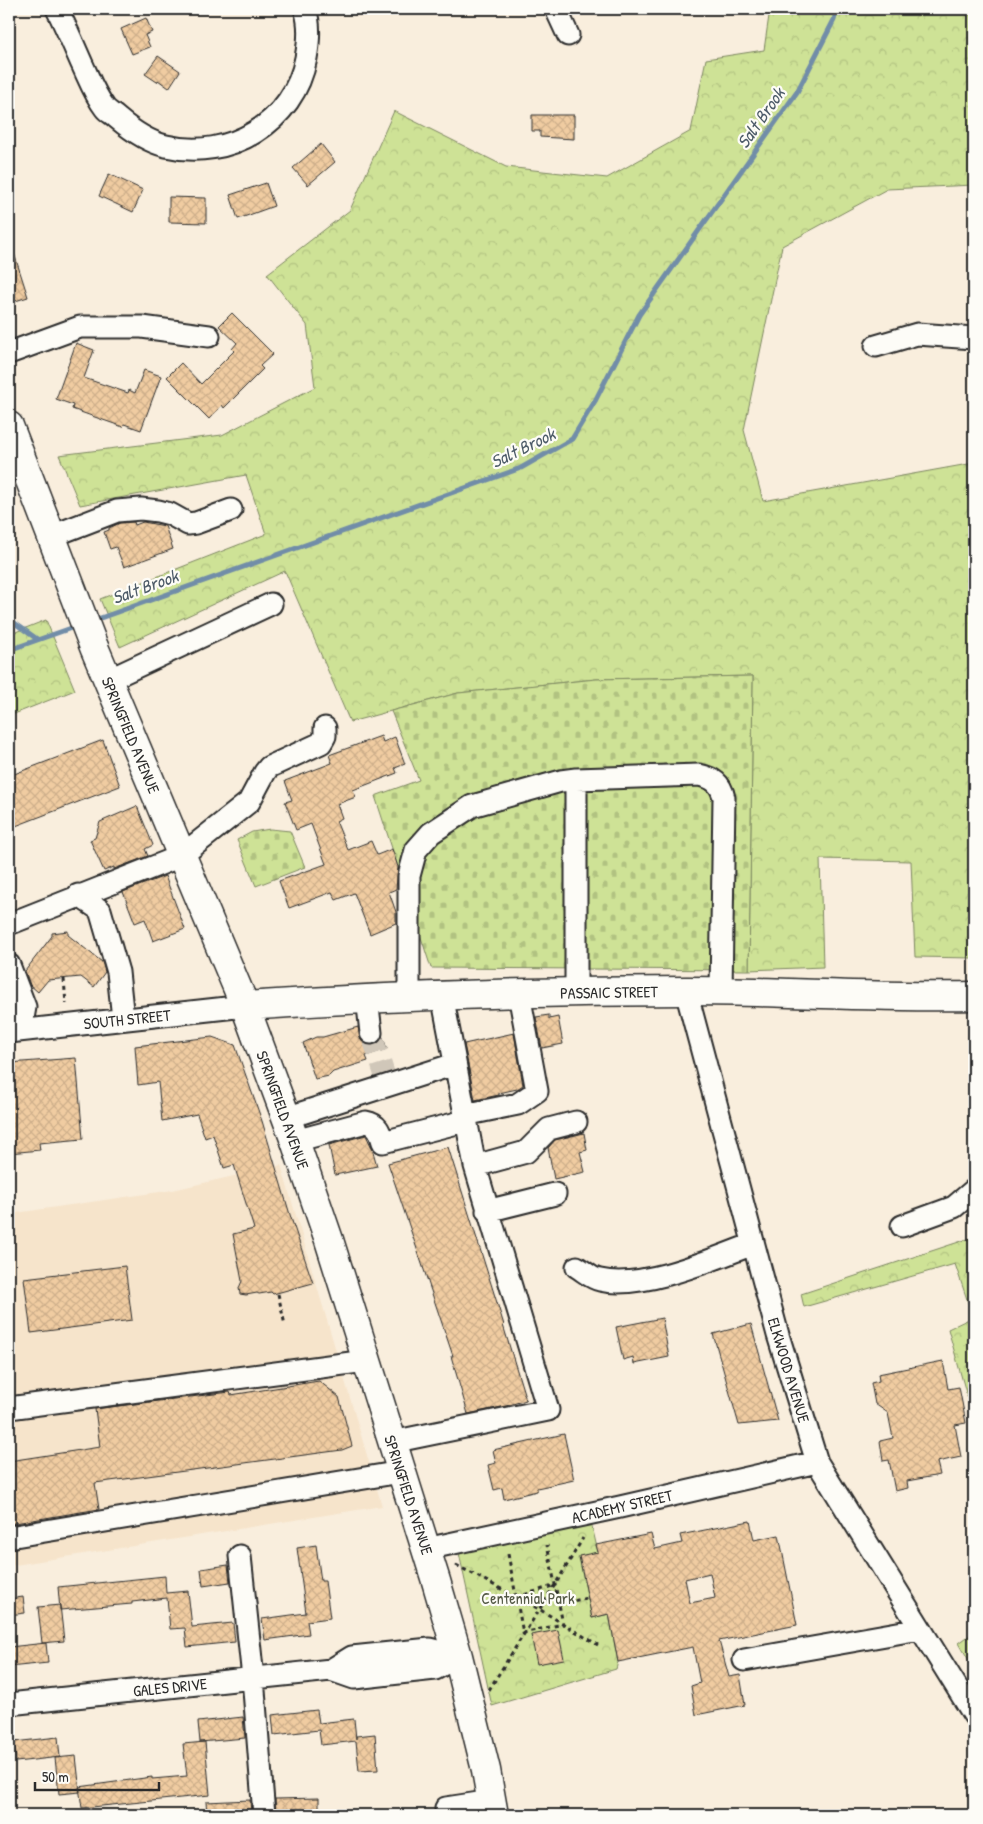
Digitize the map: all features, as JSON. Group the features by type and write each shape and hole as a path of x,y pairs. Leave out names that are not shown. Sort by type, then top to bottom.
{"main road":[{"name":"SPRINGFIELD AVENUE","path":"9,426 94,647 245,1006 329,1240 458,1656 493,1808"},
{"name":"PASSAIC STREET","path":"245,1006 370,1023 409,996 686,991 906,997 974,996"}],"street":[{"path":"58,9 93,90 106,109 125,126 162,145 186,149 214,149 239,140 259,129 280,112 299,84 308,46 307,15 305,9"},
{"path":"556,9 568,35"},
{"path":"9,353 80,327 142,327 209,336"},
{"path":"876,346 917,334 974,338"},
{"path":"52,536 117,511 141,509 158,511 170,514 188,524 196,523 231,510"},
{"path":"108,680 271,604"},
{"path":"9,924 78,895 181,856 249,802 269,767 321,743 325,736 325,728"},
{"path":"409,996 409,876 416,850 431,833 472,806 552,783 576,778 699,775 710,777 717,782 722,788 724,798 721,992"},
{"path":"576,778 576,993"},
{"path":"78,895 100,910 118,972 123,1019"},
{"path":"9,965 26,1007 15,1031"},
{"name":"ELKWOOD AVENUE","path":"686,991 778,1335 817,1462 974,1715"},
{"path":"290,1130 366,1122 376,1126 383,1142 518,1104 537,1091 519,994"},
{"path":"392,1442 548,1410 475,1166 464,1118 442,995"},
{"name":"SOUTH STREET","path":"15,1031 245,1006"},
{"path":"290,1130 455,1064"},
{"path":"475,1166 526,1152 549,1129 576,1122"},
{"path":"902,1226 954,1207 974,1190"},
{"path":"487,1211 555,1194"},
{"path":"577,1267 599,1280 626,1282 656,1277 681,1270 753,1244"},
{"path":"9,1408 366,1362"},
{"name":"ACADEMY STREET","path":"426,1549 620,1508 817,1462"},
{"path":"9,1537 401,1472"},
{"path":"240,1556 253,1678 264,1815"},
{"path":"744,1660 920,1629"},
{"name":"GALES DRIVE","path":"9,1704 330,1670 354,1678 435,1669 458,1656"},
{"path":"447,1815 446,1808 493,1808"}],"path":[{"path":"64,979 66,1004"},
{"path":"278,1294 284,1325"},
{"path":"489,1691 539,1609 556,1585 583,1538"},
{"path":"547,1546 564,1624"},
{"path":"508,1554 524,1633"},
{"path":"456,1565 539,1609 598,1645"},
{"path":"516,1597 556,1585"},
{"path":"560,1604 587,1598"},
{"path":"524,1633 564,1624"}],"shaded area":[{"path":"281,1165 382,1506 9,1566 9,1214 173,1190"}],"green space":[{"path":"770,9 974,9 974,185 887,189 782,246 744,430 763,501 974,463 974,707 970,722 974,958 915,957 911,861 820,859 823,967 749,970 753,676 596,679 458,693 350,722 285,571 120,647 100,599 266,534 246,475 80,505 59,455 222,435 315,387 307,325 267,274 350,210 394,111 506,167 607,178 691,131 706,59 764,50"},
{"path":"46,620 75,690 9,716 9,631 13,633"},
{"path":"753,676 749,970 431,968 375,796 419,780 391,711 458,693 596,679"},
{"path":"270,829 290,831 305,867 256,886 237,840 252,832"},
{"path":"974,1237 974,1421 948,1329 973,1317 955,1264 804,1307 801,1294"},
{"name":"Centennial Park","path":"591,1522 598,1552 579,1557 592,1618 609,1614 618,1662 616,1669 492,1706 459,1553"},
{"path":"974,1632 974,1669 959,1643"}],"building":[{"path":"146,18 152,32 145,35 150,47 132,54 121,29"},
{"path":"158,56 180,71 169,88 145,74"},
{"path":"532,115 574,115 574,139 540,137 540,131 532,131"},
{"path":"321,144 335,162 308,185 293,168"},
{"path":"109,174 143,190 133,212 99,196"},
{"path":"266,183 274,206 238,219 230,195"},
{"path":"169,197 206,198 206,223 169,222"},
{"path":"9,247 12,247 28,297 9,303"},
{"path":"232,313 273,354 260,366 263,369 224,408 222,405 209,419 167,377 181,363 201,384 234,351 232,349 237,343 219,326"},
{"path":"76,343 94,350 84,378 128,393 129,390 135,393 144,370 161,376 141,430 124,424 123,427 72,409 73,405 56,399"},
{"path":"134,522 135,525 143,522 165,526 173,549 124,567 116,547 110,549 104,532 120,523"},
{"path":"381,736 383,742 395,737 405,764 395,768 397,773 353,790 356,797 337,804 342,818 336,821 348,850 371,841 377,855 392,849 398,867 396,889 389,892 396,912 396,923 370,934 354,893 336,900 332,892 289,908 279,881 326,864 311,824 296,830 285,802 292,800 285,781 332,763 329,755"},
{"path":"103,740 120,786 13,827 9,815 9,776"},
{"path":"137,806 153,845 145,849 148,856 104,871 90,840 95,838 100,822"},
{"path":"165,876 185,929 153,941 145,919 135,923 123,892"},
{"path":"68,931 68,935 102,962 105,972 94,987 81,977 48,980 38,992 30,985 25,971 52,936 52,933"},
{"path":"549,1015 549,1019 558,1017 563,1044 542,1048 536,1017"},
{"path":"358,1027 361,1040 366,1044 378,1043 383,1037 387,1049 366,1056 368,1061 333,1072 329,1076 315,1079 303,1043 316,1037 323,1037"},
{"path":"514,1033 523,1085 517,1089 499,1093 499,1095 475,1100 464,1044"},
{"path":"212,1037 235,1045 262,1121 313,1283 273,1294 271,1292 240,1294 239,1288 242,1281 233,1234 254,1229 234,1165 224,1168 213,1135 205,1138 197,1114 162,1121 158,1082 138,1085 135,1046"},
{"path":"76,1058 83,1139 39,1143 40,1150 9,1153 9,1063"},
{"path":"584,1133 587,1150 580,1152 585,1172 554,1179 548,1148 555,1140"},
{"path":"366,1135 377,1166 335,1175 329,1145"},
{"path":"448,1147 526,1400 468,1414 451,1356 453,1356 388,1163"},
{"path":"125,1266 132,1320 31,1333 24,1278"},
{"path":"662,1318 669,1357 634,1364 633,1357 623,1360 616,1327"},
{"path":"751,1324 778,1421 739,1425 713,1334"},
{"path":"943,1361 948,1389 959,1387 966,1423 955,1425 961,1457 937,1462 940,1475 907,1481 908,1488 895,1491 889,1460 883,1461 880,1441 893,1438 888,1413 875,1404 871,1383 879,1381 878,1374"},
{"path":"319,1381 339,1397 352,1446 342,1450 95,1483 99,1509 9,1524 9,1461 100,1447 95,1409 230,1392 231,1395"},
{"path":"564,1434 574,1480 537,1488 537,1491 504,1499 502,1488 494,1490 488,1465 496,1463 493,1450"},
{"path":"750,1521 754,1540 779,1535 797,1625 719,1641 729,1677 740,1675 745,1705 696,1715 691,1686 700,1683 693,1647 618,1662 609,1614 592,1618 579,1556 598,1552 596,1545 651,1534 655,1549 682,1543 680,1535","holes":["710,1573 715,1598 690,1603 685,1579"]},
{"path":"316,1545 321,1581 325,1581 330,1618 307,1621 309,1634 265,1640 262,1619 306,1613 297,1548"},
{"path":"228,1565 230,1582 203,1586 201,1569"},
{"path":"165,1576 166,1593 188,1591 192,1627 233,1623 235,1642 187,1647 185,1628 170,1629 167,1598 132,1602 132,1604 60,1610 58,1587"},
{"path":"23,1597 25,1613 9,1615 9,1599"},
{"path":"60,1605 64,1641 42,1643 38,1607"},
{"path":"558,1630 564,1659 537,1664 531,1635"},
{"path":"46,1643 48,1663 9,1667 9,1647"},
{"path":"317,1710 319,1723 354,1719 356,1739 356,1736 375,1734 378,1770 359,1771 356,1741 321,1745 319,1730 274,1735 272,1715"},
{"path":"243,1717 245,1738 200,1742 198,1722"},
{"path":"58,1737 60,1757 16,1762 14,1742"},
{"path":"205,1742 210,1795 82,1808 79,1787 152,1777 152,1779 187,1776 183,1744"},
{"path":"76,1756 80,1792 59,1794 55,1758"},
{"path":"319,1798 319,1813 276,1814 275,1799"},
{"path":"250,1800 251,1814 207,1815 206,1802"}],"waterway":[{"name":"Salt Brook","path":"92,621 521,468 572,439 595,401 639,315 797,92 834,20 837,9"},
{"path":"9,619 37,639"},
{"name":"Salt Brook","path":"9,650 77,626"}],"tunnel":[{"path":"371,1033 388,1085"}]}
